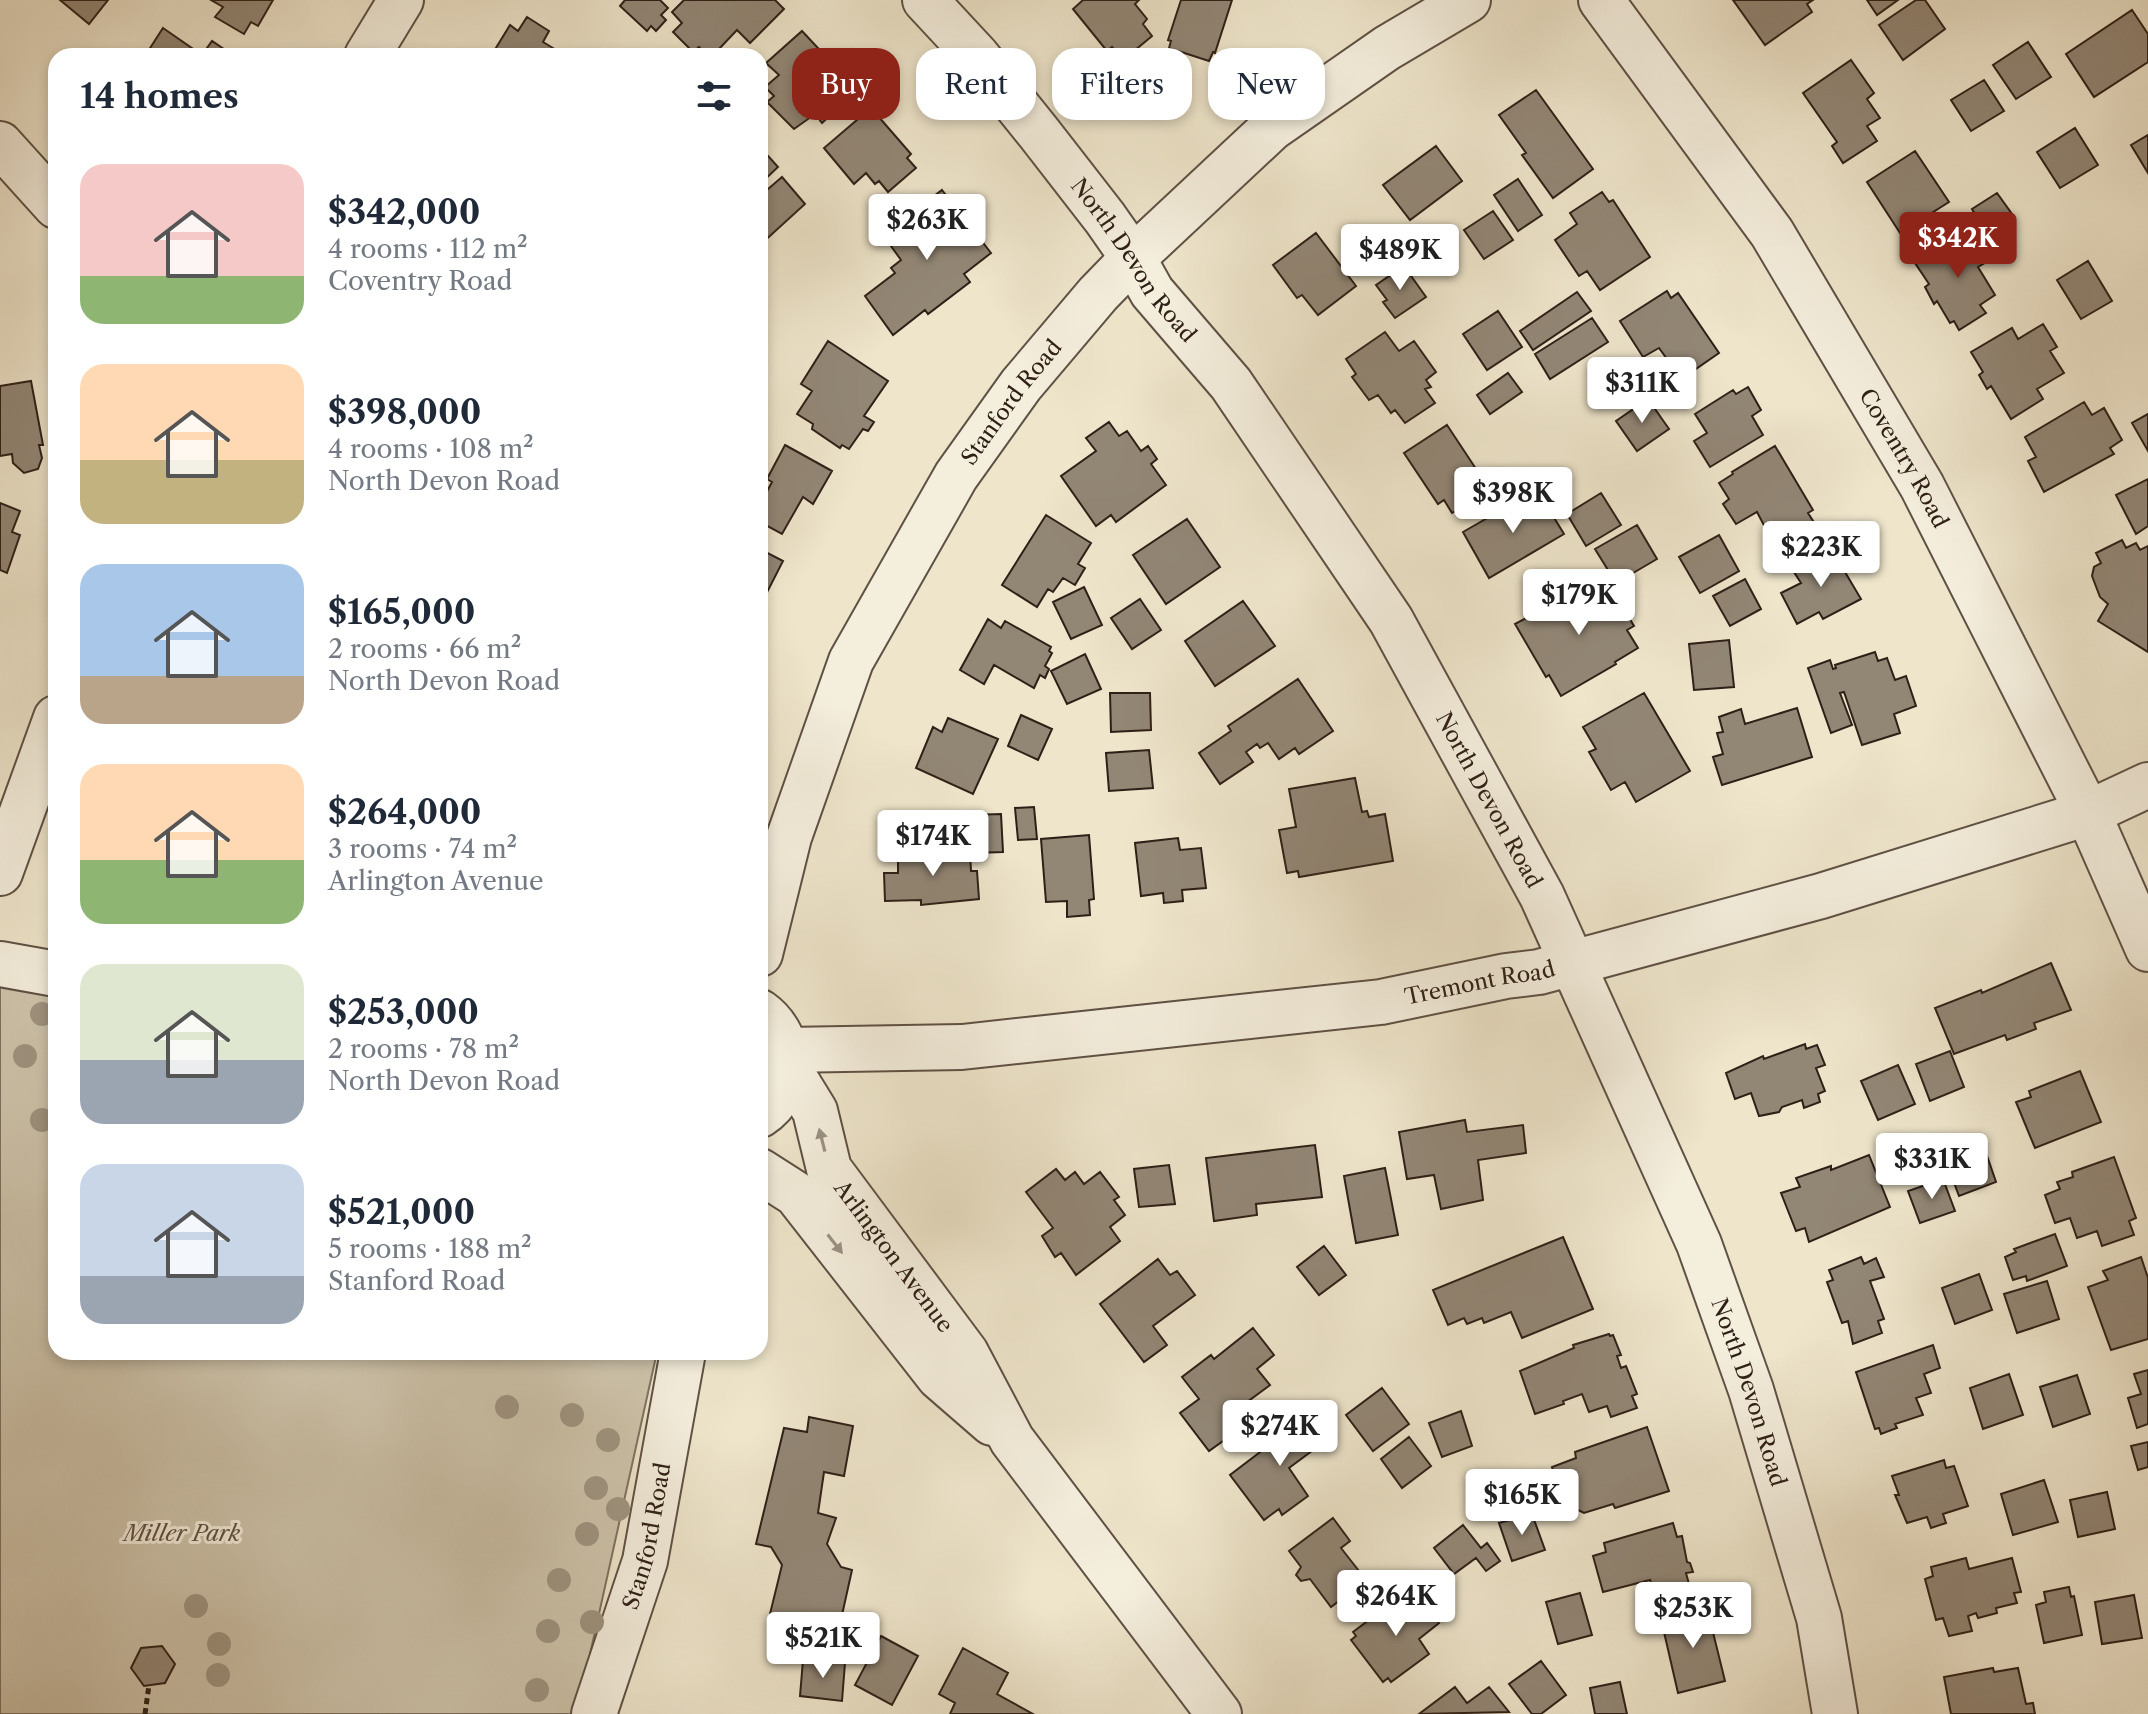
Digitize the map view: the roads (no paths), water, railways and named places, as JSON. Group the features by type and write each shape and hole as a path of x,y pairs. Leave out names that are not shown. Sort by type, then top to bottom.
{"street":[{"path":"372,48 401,0"},
{"name":"North Devon Road","path":"925,0 986,67 1105,218 1152,292 1231,384 1391,620 1542,896 1699,1244 1751,1390 1819,1618 1835,1714"},
{"name":"Stanford Road","path":"768,922 789,837 851,661 956,476 1021,385 1098,294 1133,258 1272,128 1387,48 1468,0"},
{"name":"Coventry Road","path":"1601,0 1772,233 1922,486 2088,813 2148,949"},
{"path":"0,144 48,197"},
{"path":"0,873 48,740"},
{"name":"Tremont Road","path":"787,1059 962,1047 1366,1004 1574,964 1821,896 2088,813 2148,785"},
{"path":"0,964 48,973"},
{"name":"Arlington Avenue","path":"768,1020 778,1031 787,1059 815,1111 829,1169 966,1353 1012,1440 1219,1714"},
{"path":"768,1108 777,1100 787,1059"},
{"name":"Arlington Avenue","path":"768,1176 796,1194 939,1377 1012,1440"},
{"name":"Stanford Road","path":"594,1714 645,1561 682,1360"}],"park label":[{"name":"Miller Park","path":"182,1533"}]}
